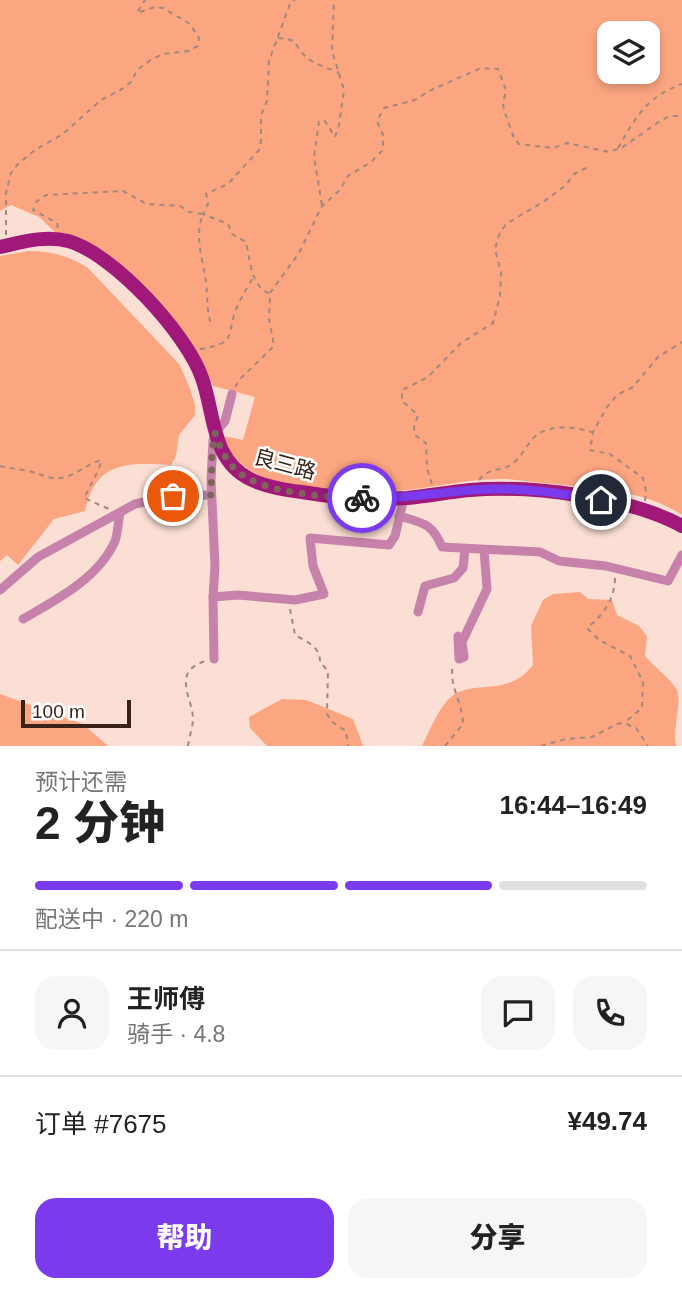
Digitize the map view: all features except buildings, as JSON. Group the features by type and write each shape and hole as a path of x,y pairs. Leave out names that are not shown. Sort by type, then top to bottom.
{"main road":[{"name":"良三路","path":"3,246 31,240 61,240 84,247 119,272 163,318 188,350 202,376 215,433 231,465 252,481 324,496 404,498 469,490 548,491 644,510 682,526"}],"street":[{"path":"214,659 212,453 215,433 225,421 232,394"},
{"path":"0,590 38,557 135,504 211,495"},
{"path":"212,597 238,594 290,600 324,594 313,566 310,538 389,545 395,536 404,498"},
{"path":"23,619 71,590 100,563 115,540 120,513"},
{"path":"400,516 428,525 436,533 442,547 540,552 559,561 616,568 668,581 682,555"},
{"path":"418,612 425,586 454,578 463,568 465,549"},
{"path":"458,636 459,659 464,657 462,642 487,589 484,550"}],"path":[{"path":"3,246 6,193 11,173 19,164 35,150 63,134 101,100 122,89 132,81 136,71 152,59 198,46 199,38 190,24 163,8 137,13 145,0"},
{"path":"212,327 206,310 206,282 200,251 200,222 208,204 206,194 228,184 259,150 261,115 267,101 269,61 291,1 295,0"},
{"path":"322,206 314,145 319,121 325,121 335,137 344,90 332,51 334,0"},
{"path":"278,38 292,40 300,46 304,55 340,74"},
{"path":"232,394 241,378 274,346 268,319 270,293 299,253 322,206 340,190 348,176 371,162 383,150 383,135 377,121 384,108 415,100 481,68 498,68 506,90 504,110 514,138 519,144 553,148 567,143 609,152 644,134 670,116 682,116"},
{"path":"618,149 646,104 682,84"},
{"path":"434,495 427,468 426,443 415,435 414,427 418,415 402,401 402,390 428,377 461,343 493,323 500,296 501,272 495,249 506,224 552,196 566,185 574,174 590,166"},
{"path":"61,240 57,223 33,210 36,202 46,195 122,191 147,204 180,206 189,212 203,214 228,224 232,234 246,242 254,276 261,290 270,293"},
{"path":"188,350 224,343 231,335 236,309 254,276"},
{"path":"644,510 646,491 643,478 610,454 590,450 593,432 617,395 633,387 658,357 682,342"},
{"path":"469,490 487,471 510,466 537,435 563,426 593,432"},
{"path":"0,466 31,471 44,478 59,478 101,460 84,498 120,513"},
{"path":"541,746 566,739 592,737 624,723 642,708 643,682 630,656 599,640 587,628 607,610 615,589 616,568"},
{"path":"290,600 295,635 312,643 320,656 320,662 328,671 327,714 332,722 346,731 348,746"},
{"path":"188,746 193,716 186,681 191,670 198,664 214,659"},
{"path":"445,746 463,724 461,704 451,678 452,667 459,659"},
{"path":"624,723 636,729 648,746"}],"shaded area":[{"path":"0,0 682,0 682,515 652,500 587,487 488,479 407,490 333,491 289,485 250,471 236,459 223,436 243,440 255,397 213,386 200,360 113,261 55,232 39,217 11,205 0,211"},
{"path":"29,251 60,255 88,268 179,364 195,405 195,415 179,435 176,456 171,465 128,465 106,474 90,494 85,511 54,519 18,565 7,555 0,561 0,256"},
{"path":"580,592 588,599 612,600 617,615 639,626 647,636 645,656 677,690 676,746 422,746 439,712 455,694 511,682 533,665 531,626 543,600 553,594"},
{"path":"0,694 83,724 108,746 0,746"},
{"path":"282,699 306,700 353,719 363,746 267,746 250,728 249,717"}],"way so far":[{"path":"173,496 211,495 215,433 231,465 252,481 285,490 362,498"}],"route":[{"path":"362,498 404,498 469,490 516,489 601,500"}]}
